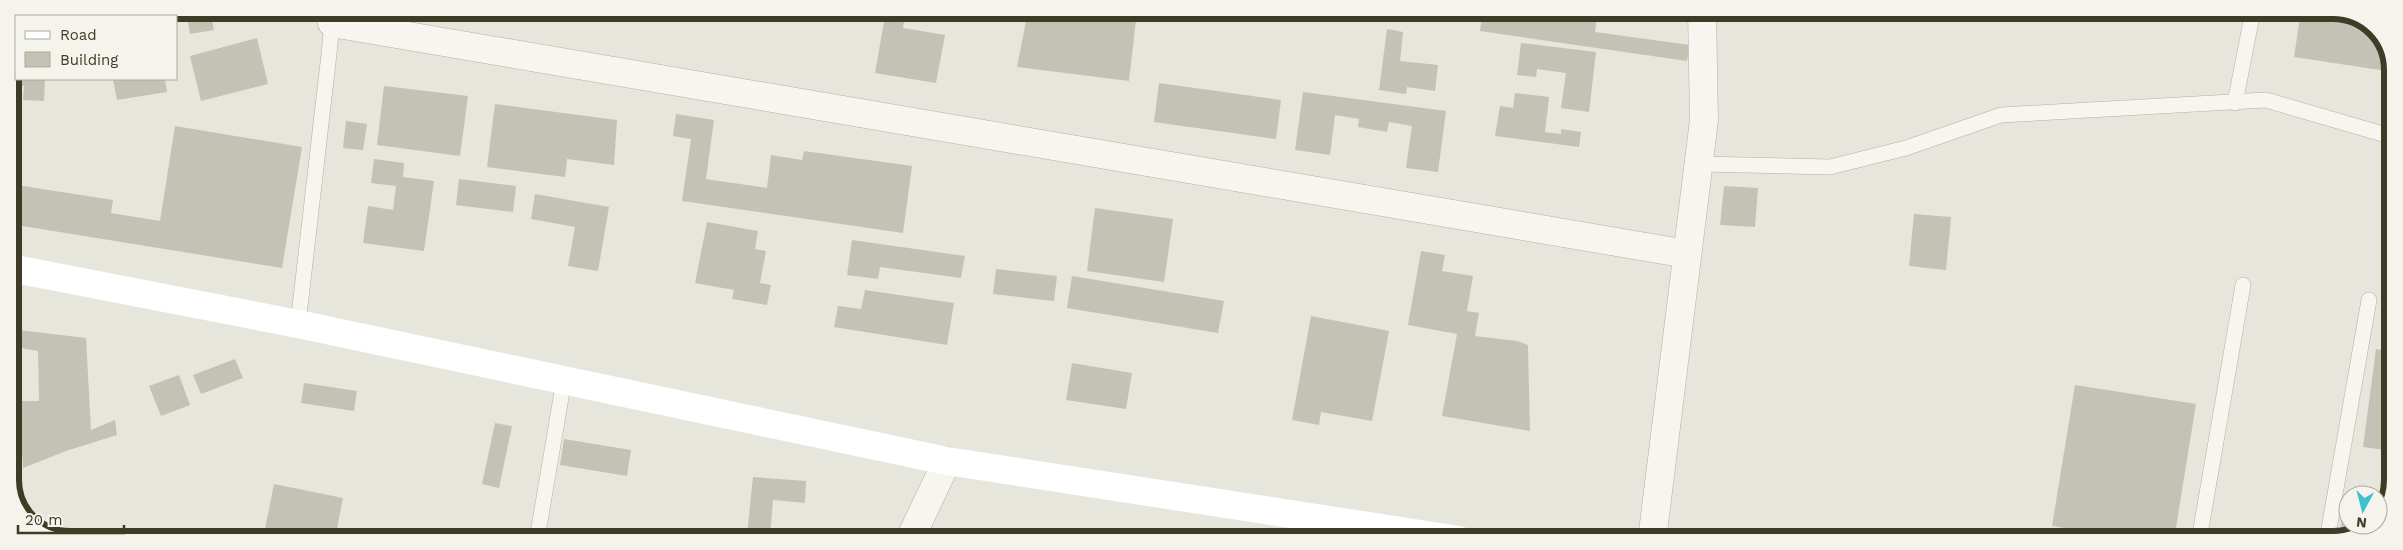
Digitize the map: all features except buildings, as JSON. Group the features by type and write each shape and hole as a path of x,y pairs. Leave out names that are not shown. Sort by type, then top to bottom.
{"street":[{"path":"347,19 1687,254"},
{"path":"1653,531 1704,120 1702,19"},
{"path":"19,270 298,324 947,461 1401,531"},
{"path":"914,531 947,461"}],"lane":[{"path":"298,324 330,19"},
{"path":"2235,102 2251,19"},
{"path":"1698,164 1830,168 1906,148 2001,115 2266,100 2384,134"},
{"path":"2201,531 2243,285"},
{"path":"2329,531 2369,300"},
{"path":"538,531 564,380"}]}
